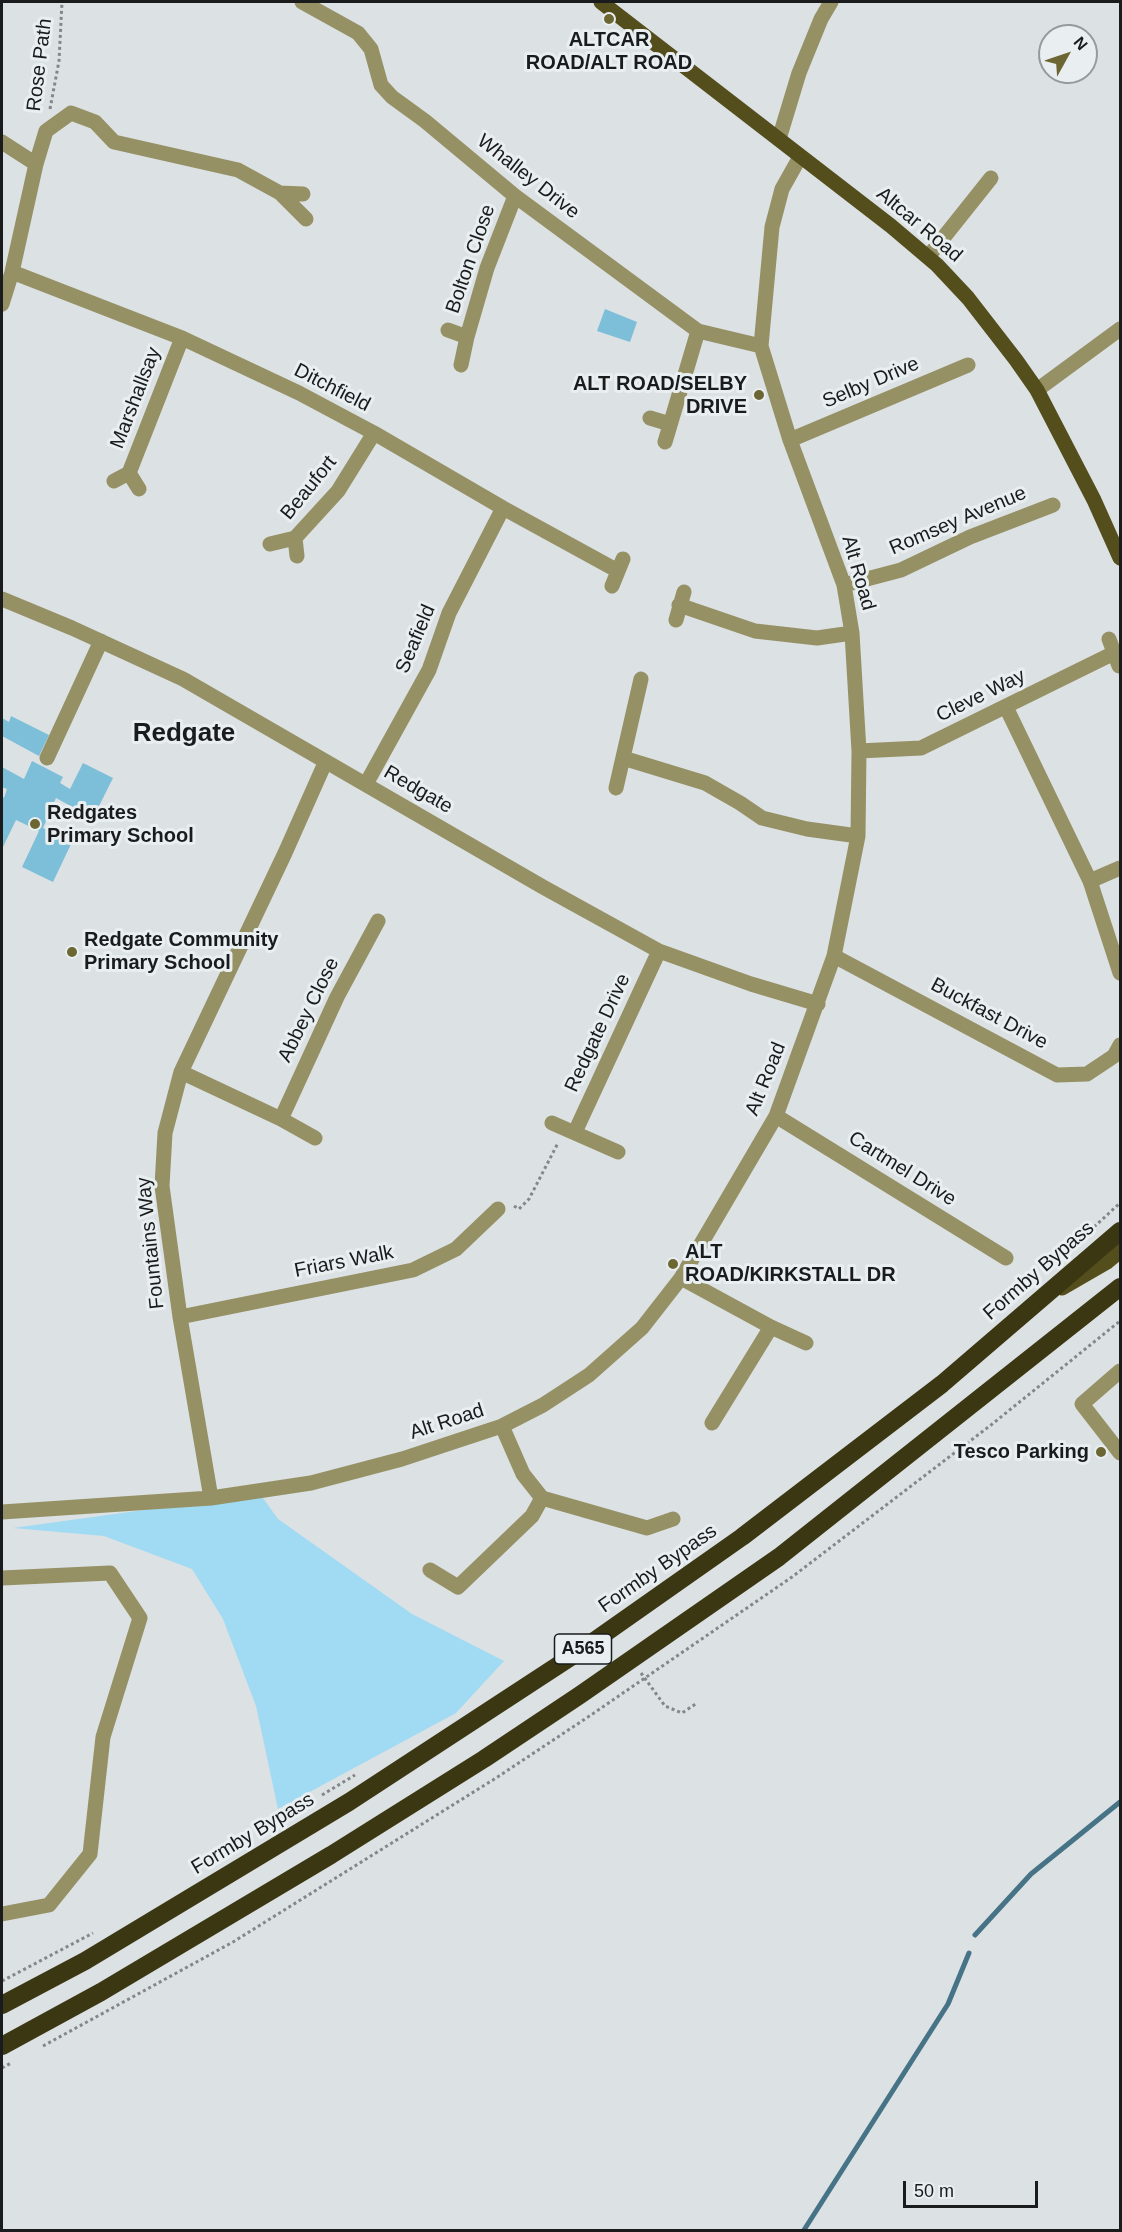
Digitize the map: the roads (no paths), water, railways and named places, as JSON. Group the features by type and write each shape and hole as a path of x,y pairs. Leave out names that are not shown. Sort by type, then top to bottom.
{"highway":[{"name":"Formby Bypass","path":"2,2005 84,1961 340,1808 577,1653 742,1537 942,1384 1120,1231"},
{"name":"A565","path":"2,2046 101,1992 331,1856 484,1759 779,1557 1120,1287"}],"main road":[{"name":"Altcar Road","path":"601,2 928,257 968,298 1036,390 1094,500 1120,558"},
{"path":"1043,1299 1107,1262 1120,1251"}],"street":[{"name":"Whalley Drive","path":"302,2 358,33 371,49 381,85 392,97 425,121 515,196 698,331 761,346"},
{"path":"779,139 799,73 820,19 831,2"},
{"path":"2,304 12,272 36,164 46,131 71,113 95,122 114,142 238,170 280,193 306,219"},
{"path":"2,142 36,164"},
{"name":"Alt Road","path":"2,1512 211,1498 311,1483 402,1459 502,1426 543,1405 589,1375 642,1328 681,1278 776,1116 834,956 858,836 859,751 852,633 844,585 790,440 761,346 772,227 782,189 800,157"},
{"path":"928,257 991,178"},
{"path":"280,193 303,194"},
{"name":"Bolton Close","path":"461,365 487,268 515,196"},
{"name":"Ditchfield","path":"12,272 182,338 299,393 374,433 503,508 620,565 612,586"},
{"path":"1036,390 1120,328"},
{"name":"Bolton Close","path":"448,330 467,337"},
{"path":"665,442 698,331"},
{"name":"Marshallsay","path":"114,481 129,473 182,338"},
{"name":"Selby Drive","path":"790,440 968,365"},
{"path":"650,418 670,424"},
{"name":"Beaufort","path":"270,544 295,538 338,491 374,433"},
{"name":"Marshallsay","path":"129,473 139,489"},
{"name":"Romsey Avenue","path":"844,585 900,570 970,537 1053,505"},
{"name":"Seafield","path":"366,784 429,670 449,613 503,508"},
{"name":"Beaufort","path":"295,538 297,556"},
{"name":"Redgate","path":"2,599 183,679 325,763 366,784 543,887 659,951 751,984 818,1004"},
{"path":"680,606 755,631 818,638 852,633"},
{"path":"47,758 101,641"},
{"name":"Cleve Way","path":"859,751 921,748 1114,653"},
{"path":"616,788 642,680"},
{"path":"1006,707 1089,881 1120,973"},
{"path":"623,758 705,783 740,802 762,818 807,829 858,836"},
{"name":"Fountains Way","path":"211,1498 180,1317 162,1186 165,1133 181,1072 285,854 325,763"},
{"path":"1089,881 1120,867"},
{"name":"Abbey Close","path":"281,1119 337,997 378,921"},
{"name":"Redgate Drive","path":"571,1130 659,951"},
{"name":"Buckfast Drive","path":"834,956 1057,1075 1087,1074 1114,1056 1120,1045"},
{"path":"181,1072 281,1119 315,1138"},
{"name":"Cartmel Drive","path":"776,1116 1006,1258"},
{"path":"552,1123 618,1152"},
{"name":"Friars Walk","path":"180,1317 413,1270 456,1249 498,1209"},
{"path":"681,1278 771,1327 806,1343"},
{"path":"712,1423 771,1327"},
{"path":"1117,1373 1082,1404 1120,1453"},
{"path":"502,1426 523,1474 542,1498 647,1528 673,1519"},
{"path":"430,1570 458,1587 532,1516 542,1498"},
{"path":"2,1578 110,1572 140,1618 103,1737 90,1854 49,1905 2,1914"}],"waterway":[{"path":"975,1935 1031,1874 1120,1802"},
{"path":"804,2230 948,2004 969,1953"}],"place":[{"name":"ALTCAR ROAD/ALT ROAD","path":"609,19"},
{"name":"ALT ROAD/SELBY DRIVE","path":"759,395"},
{"name":"Redgates Primary School","path":"35,824"},
{"name":"Redgate Community Primary School","path":"72,952"},
{"name":"ALT ROAD/KIRKSTALL DR","path":"673,1264"},
{"name":"Tesco Parking","path":"1101,1452"}],"district":[{"name":"Redgate","path":"184,734"}]}
